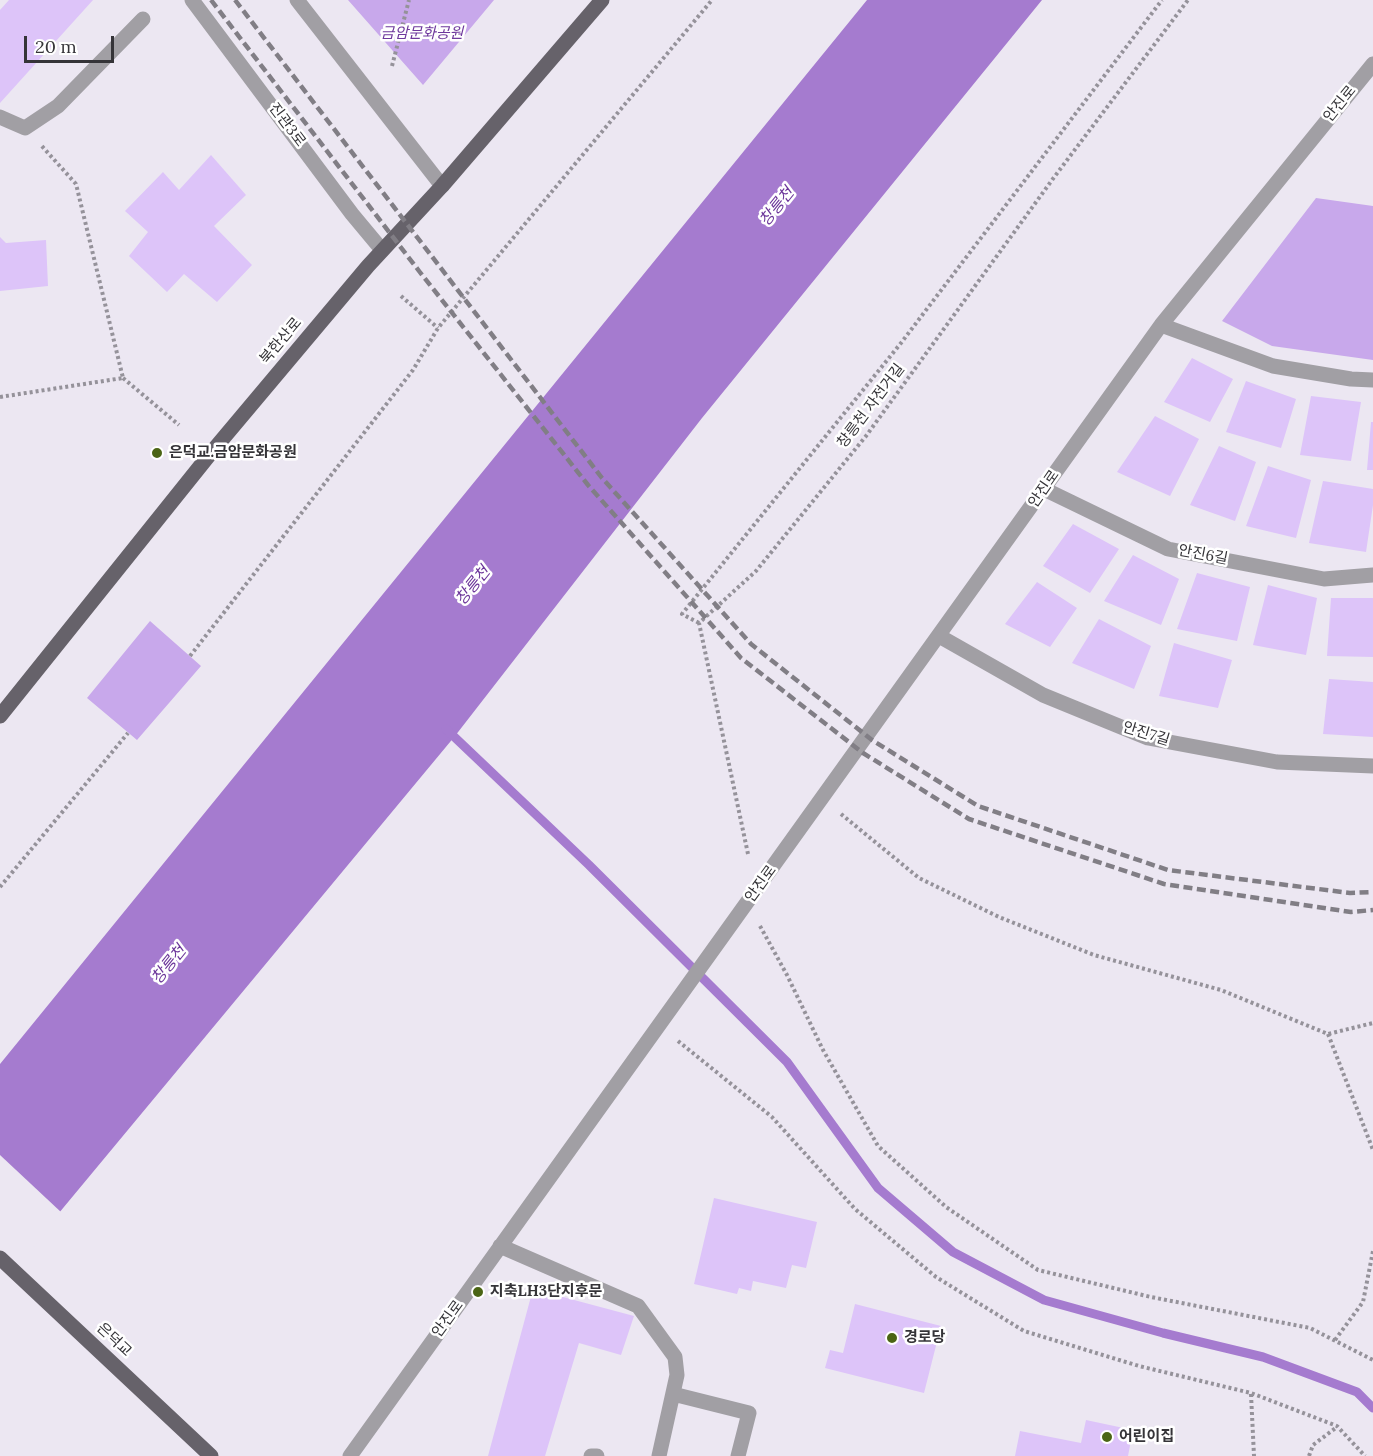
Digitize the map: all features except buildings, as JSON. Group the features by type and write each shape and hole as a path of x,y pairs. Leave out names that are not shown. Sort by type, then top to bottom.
{"main road":[{"name":"북한산로","path":"0,716 210,454 382,250 442,186 602,0"},
{"name":"은덕교","path":"0,1258 207,1452"}],"street":[{"name":"진관3로","path":"192,0 352,214 382,250"},
{"path":"297,0 442,186"},
{"path":"0,117 25,128 58,106 143,19"},
{"name":"안진로","path":"350,1456 1161,325 1373,64"},
{"path":"1161,325 1273,366 1351,379 1373,380"},
{"name":"안진6길","path":"1044,489 1168,549 1324,579 1373,574"},
{"name":"안진7길","path":"939,636 1043,694 1148,738 1277,762 1373,766"},
{"path":"500,1246 638,1305 675,1357 677,1375 658,1456"},
{"path":"673,1394 748,1413 738,1456"},
{"path":"591,1456 597,1456"}],"path":[{"path":"392,66 409,0"},
{"path":"190,656 413,370 438,328 712,0"},
{"path":"748,854 699,623 682,614 901,343 1162,0"},
{"name":"창릉천 자전거길","path":"699,623 756,571 866,436 1055,176 1188,0"},
{"path":"25,128 76,184 123,378 179,425"},
{"path":"401,296 438,328"},
{"path":"0,397 123,378"},
{"path":"0,887 128,733"},
{"path":"841,814 919,878 999,916 1094,955 1221,990 1328,1034 1373,1023"},
{"path":"760,926 787,975 823,1050 878,1146 946,1207 1038,1270 1151,1297 1310,1328 1373,1360"},
{"path":"1328,1034 1373,1150"},
{"path":"678,1041 772,1117 855,1209 936,1277 1024,1331 1139,1366 1251,1393 1338,1426 1365,1456"},
{"path":"1335,1341 1363,1302 1373,1251"},
{"path":"1251,1393 1254,1456"},
{"path":"1309,1456 1314,1445 1338,1426"}],"green space":[{"name":"금암문화공원","path":"348,0 494,0 423,85"},
{"path":"1316,198 1373,206 1373,360 1272,346 1222,321"},
{"path":"150,621 201,666 137,740 87,698"}],"water":[{"name":"창릉천","path":"867,0 1042,0 702,418 455,736 0,1284 0,1064"}],"pier":[{"path":"0,1155 62,1213 0,1287"}],"waterway":[{"path":"446,729 589,865 787,1062 878,1188 953,1252 1044,1300 1163,1333 1263,1357 1357,1392 1373,1408"}],"railway":[{"path":"211,0 419,271 588,485 741,658 863,753 969,819 1164,884 1351,912 1373,910"},
{"path":"235,0 602,478 751,644 872,740 978,806 1168,870 1350,893 1373,892"}],"place":[{"name":"은덕교.금암문화공원","path":"157,453"},
{"name":"지축LH3단지후문","path":"478,1292"},
{"name":"경로당","path":"892,1338"},
{"name":"어린이집","path":"1107,1437"}]}
